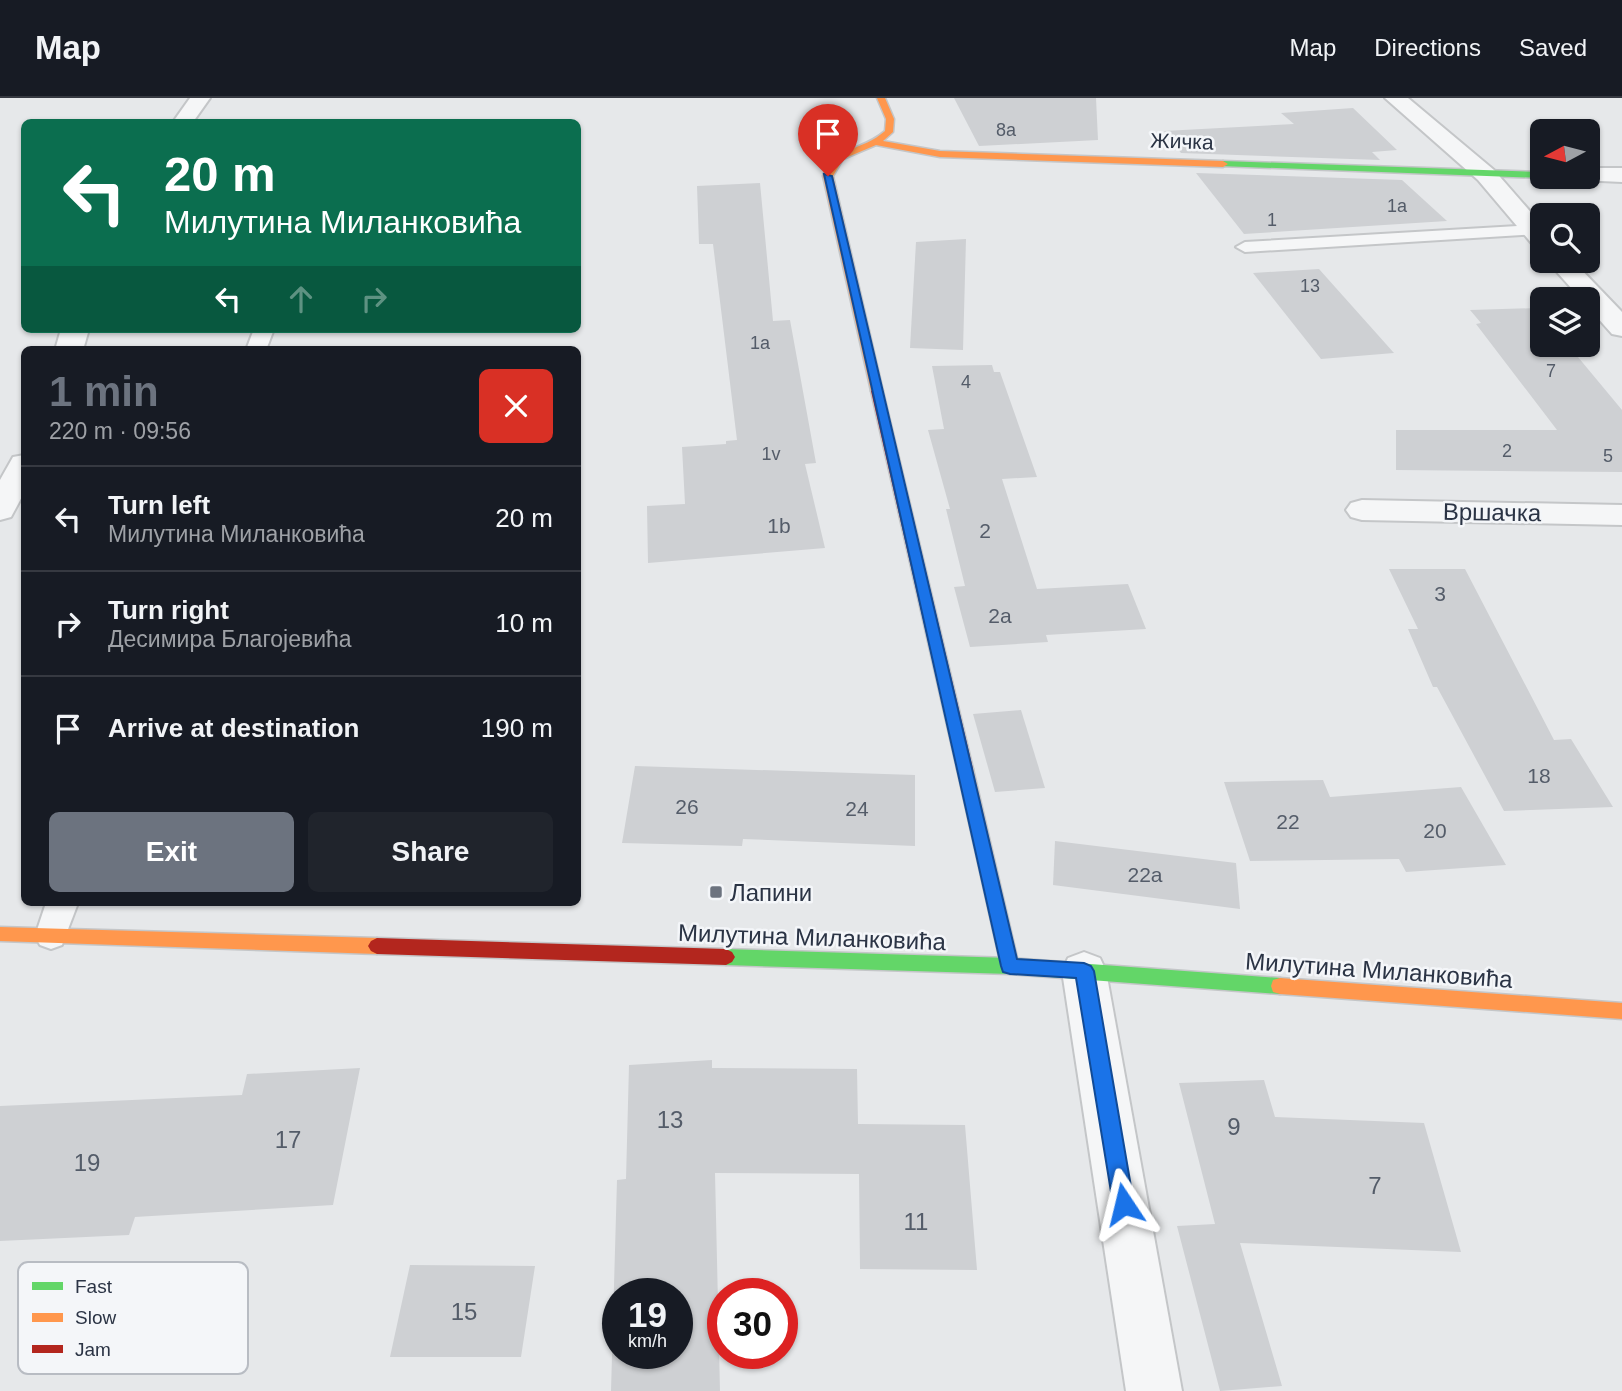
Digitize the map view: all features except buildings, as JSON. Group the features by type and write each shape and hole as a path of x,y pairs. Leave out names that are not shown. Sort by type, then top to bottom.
{"street":[{"path":"185,119 200,98"},
{"path":"881,98 890,115 891,131 886,139 846,151 835,158 829,166 828,176 1010,966"},
{"path":"1395,98 1486,175 1530,226"},
{"name":"Жичка","path":"877,143 940,154 1530,175"},
{"path":"1600,175 1622,175"},
{"path":"1570,273 1622,328"},
{"path":"0,510 21,470"},
{"name":"Вршачка","path":"1362,510 1622,515"},
{"name":"Милутина Миланковића","path":"0,934 1010,966 1622,1011"},
{"path":"1084,971 1154,1391"}],"lane":[{"path":"1245,247 1530,235"},
{"path":"51,936 61,906"}],"traffic: fast":[{"path":"1223,164 1530,175"},
{"path":"726,957 1010,966 1280,986"}],"traffic: slow":[{"path":"877,391 828,176 840,157 872,144 889,132 890,119 881,98"},
{"path":"877,143 940,154 1223,164"},
{"path":"965,769 1010,966"},
{"path":"0,934 377,946"},
{"path":"1280,986 1622,1011"}],"traffic: jam":[{"path":"877,391 965,769"},
{"path":"377,946 726,957"}],"place":[{"name":"Лапини","path":"716,892"}],"route":[{"path":"828,176 1010,966 1084,971 1124,1204"}]}
